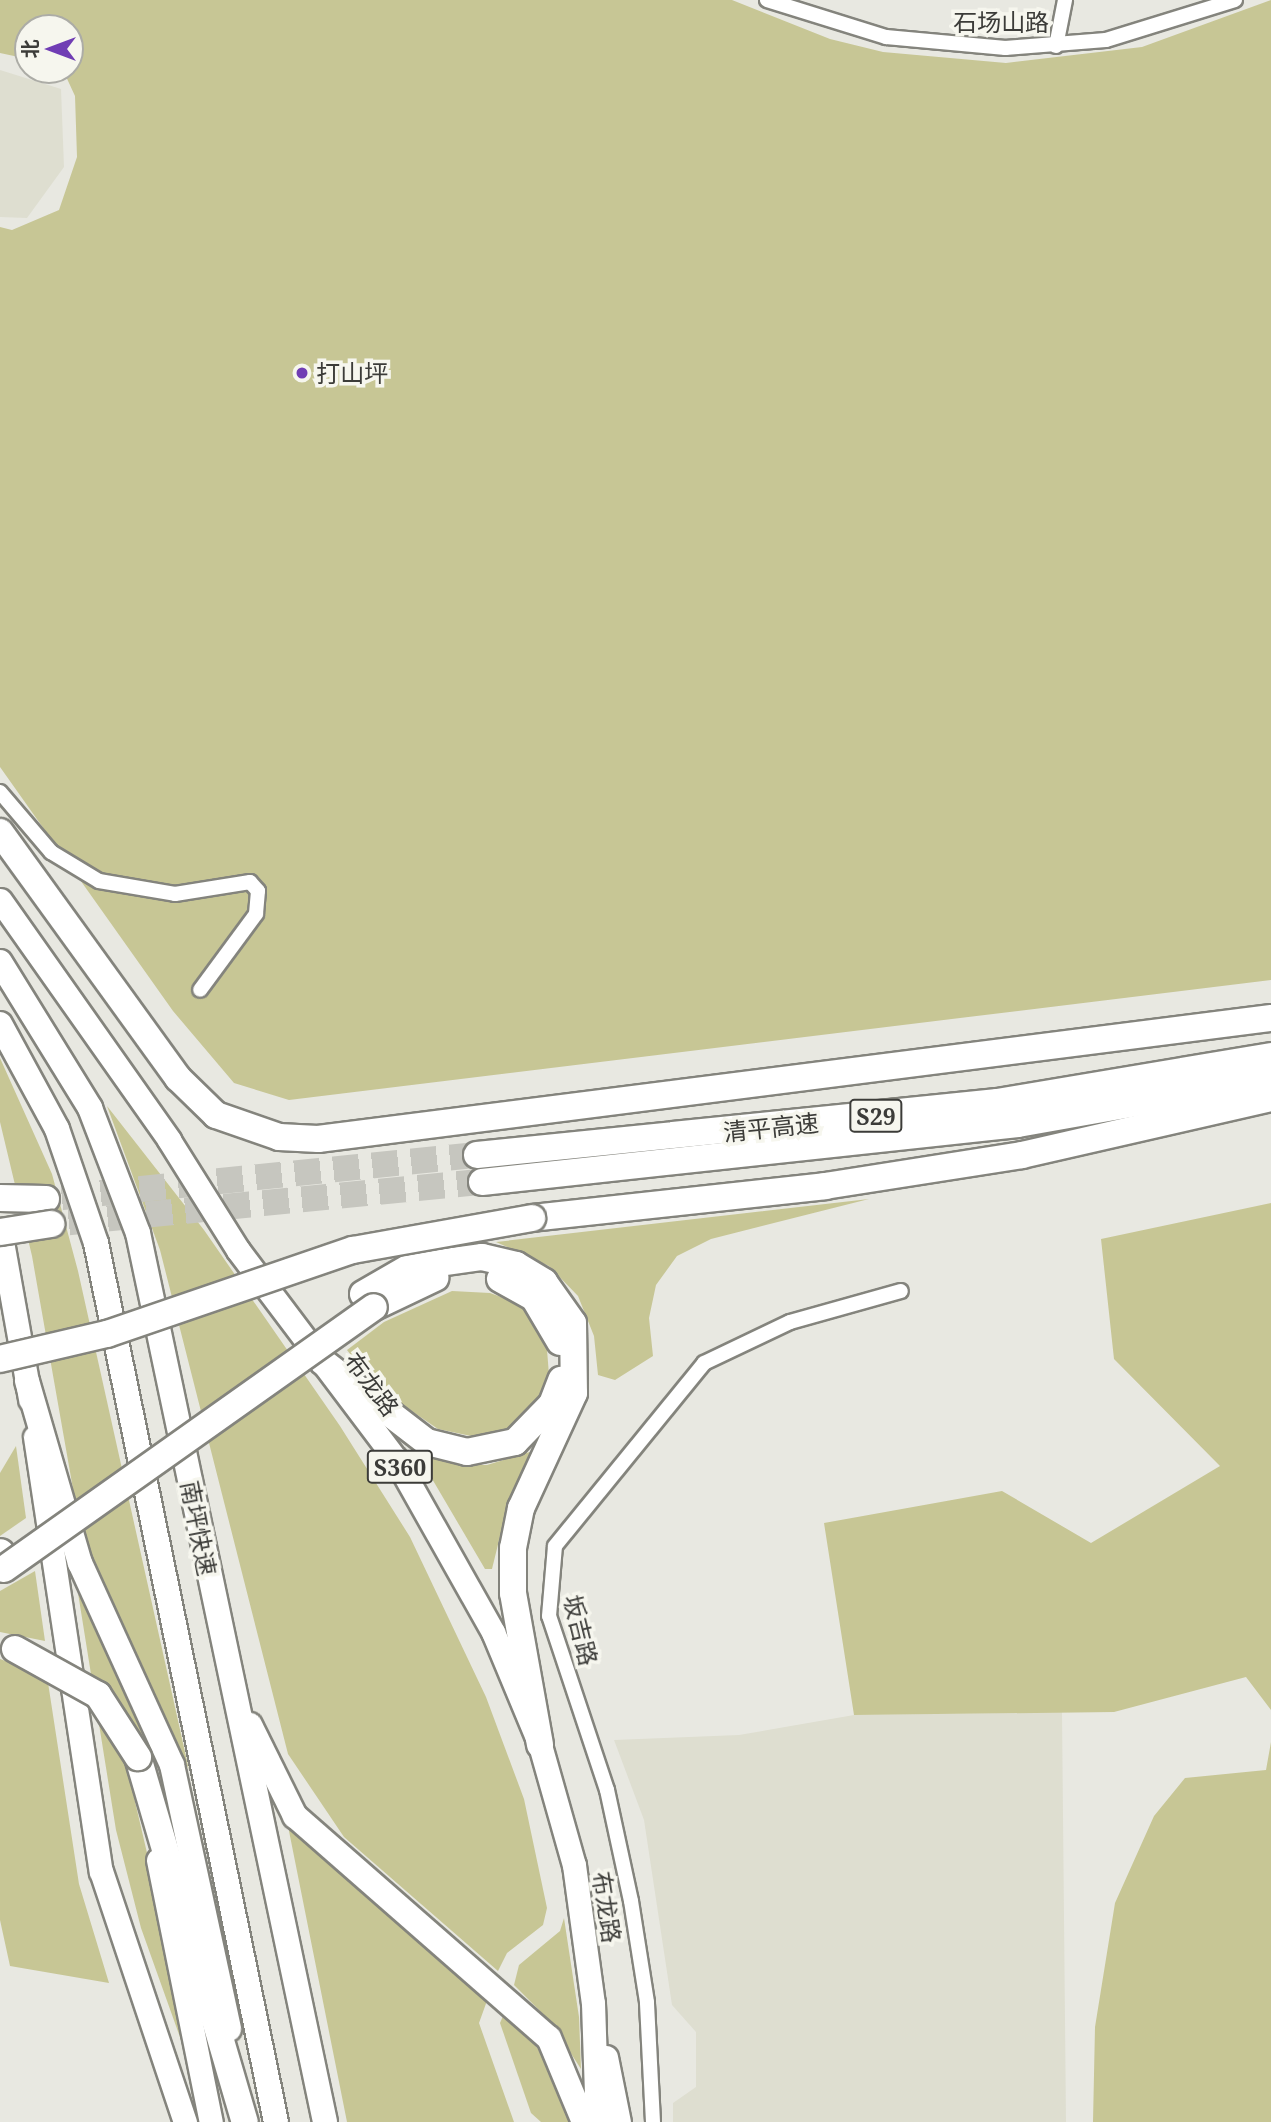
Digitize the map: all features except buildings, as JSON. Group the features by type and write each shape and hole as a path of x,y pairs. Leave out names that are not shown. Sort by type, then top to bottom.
{"highway":[{"path":"0,832 178,1078 216,1115 278,1137 318,1139 1271,1018"},
{"name":"南坪快速","path":"0,962 90,1108 138,1233 215,1614 325,2122"},
{"name":"南坪快速","path":"0,1024 57,1129 96,1243 276,2122"},
{"name":"清平高速","path":"477,1155 997,1102 1271,1056"},
{"name":"清平高速","path":"482,1182 1018,1124 1271,1079"},
{"path":"0,1359 107,1334 354,1250 532,1218 825,1186 1022,1155 1271,1098"},
{"path":"0,1198 48,1212 0,1231"},
{"path":"1,1561 410,1268 482,1257 516,1265 544,1282 573,1324 574,1393 526,1497 513,1548 513,1592 540,1745"},
{"path":"323,1362 427,1442 448,1450 487,1450 515,1442 552,1404 563,1353 548,1315 524,1289 490,1276 446,1274 368,1300"},
{"path":"27,1381 80,1563 172,1765 247,2122"},
{"path":"215,1614 264,1762 295,1815 348,1868 534,2021 561,2058 584,2122"},
{"path":"8,1648 99,1695 138,1758 247,2122"}],"main road":[{"name":"布龙路","path":"0,900 169,1140 238,1250 395,1458 494,1632 540,1745 574,1865 593,2003 597,2122"},
{"path":"0,1231 27,1381 87,1807 122,1947 185,2122"},
{"path":"138,1758 211,2122"},
{"path":"593,2003 619,2122"}],"street":[{"name":"石场山路","path":"767,0 886,37 972,47 1056,46 1138,33 1235,0"},
{"path":"1056,46 1065,0"},
{"path":"0,792 51,852 99,881 175,894 250,882 258,891 256,914 200,990"},
{"name":"坂吉路","path":"653,2122 647,2002 631,1901 607,1790 549,1616 555,1546 704,1363 790,1322 901,1291"}],"shaded area":[{"path":"0,0 732,0 830,39 883,52 1006,63 1142,47 1271,0 1271,980 289,1100 234,1083 173,1011 0,767 0,227 12,230 59,210 77,157 75,96 69,84 84,84 84,14 14,14 14,56 0,53"},
{"path":"0,70 14,74 14,84 45,84 61,89 64,167 27,218 0,217"},
{"path":"0,1058 52,1174 78,1271 189,1770 82,1540 32,1256 0,1122"},
{"path":"107,1106 204,1230 340,1426 410,1537 486,1697 524,1799 547,1908 543,1925 507,1953 498,1971 344,1837 288,1754 160,1250"},
{"path":"869,1199 711,1239 677,1256 656,1285 649,1318 653,1356 615,1380 598,1375 594,1336 578,1296 549,1266 496,1242"},
{"path":"1271,1203 1271,1710 1246,1677 1114,1712 854,1715 824,1523 1002,1491 1091,1543 1220,1466 1114,1359 1101,1239"},
{"path":"452,1291 490,1293 518,1303 546,1337 549,1375 541,1397 510,1428 471,1436 438,1429 375,1386 347,1350 384,1322"},
{"path":"411,1443 459,1465 487,1465 533,1451 505,1516 492,1569 485,1569"},
{"path":"16,1446 26,1518 0,1536 0,1473"},
{"path":"35,1571 45,1641 0,1632 0,1591"},
{"path":"78,1593 149,1731 123,1750 168,1943 186,2054 141,1928 116,1830"},
{"path":"0,1659 47,1676 79,1884 109,1983 10,1966 0,1920"},
{"path":"1062,1712 1066,2122 673,2122 673,2103 696,2087 696,2032 672,2005 644,1820 614,1740 739,1735 854,1715"},
{"path":"1271,1742 1271,2122 1093,2122 1095,2027 1115,1903 1154,1816 1185,1778 1266,1770"},
{"path":"285,1811 488,1998 479,2023 514,2122 347,2122"},
{"path":"564,1918 579,2017 581,2069 550,2021 514,1985 519,1965 560,1931"},
{"path":"506,2009 555,2070 570,2122 541,2122 531,2113 500,2023"}],"tunnel":[{"path":"23,1201 477,1155"},
{"path":"30,1226 482,1182"}],"place":[{"name":"打山坪","path":"302,373"}]}
